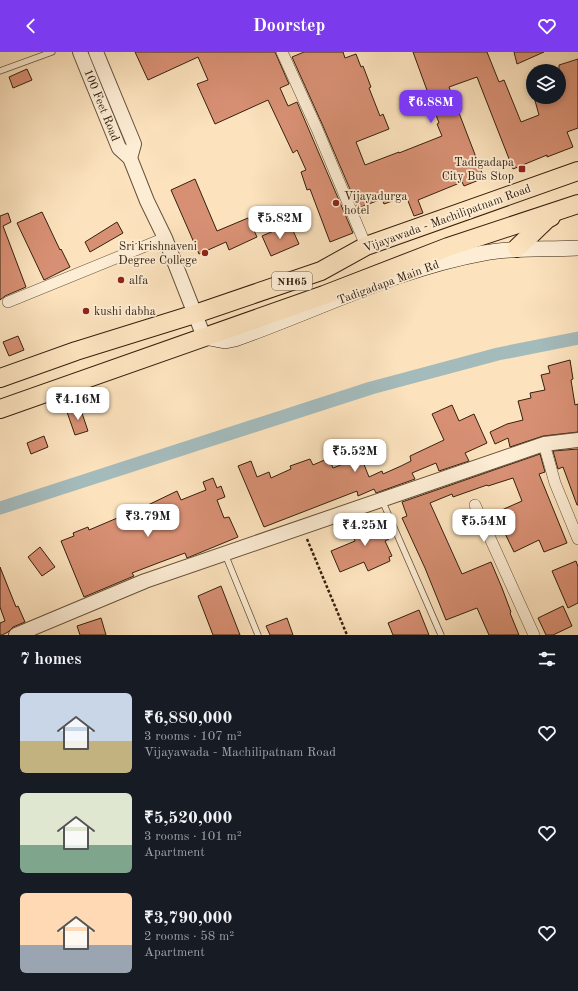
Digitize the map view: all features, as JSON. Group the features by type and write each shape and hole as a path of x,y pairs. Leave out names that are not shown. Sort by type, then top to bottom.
{"highway":[{"name":"Vijayawada - Machilipatnam Road","path":"0,378 76,351 195,314 321,271 366,246 578,171"},
{"path":"517,248 547,219 575,206"},
{"name":"NH65","path":"0,409 324,295 448,247 575,206"},
{"path":"76,351 83,380"}],"main road":[{"name":"Tadigadapa Main Rd","path":"204,338 225,341 235,339 410,272 463,257 517,248 554,250 578,248"}],"street":[{"name":"100 Feet Road","path":"80,52 120,148 130,158 134,144 96,52"},
{"path":"282,52 317,129 366,246"},
{"path":"130,158 147,201 165,238 204,338"},
{"path":"8,302 165,238"},
{"path":"16,635 145,581 544,444 578,440"},
{"path":"544,444 554,483 578,539"},
{"path":"475,505 534,635"}],"lane":[{"path":"0,71 52,52"},
{"path":"382,500 441,635"},
{"path":"225,554 258,635"}],"path":[{"path":"302,527 347,635"}],"building":[{"path":"135,52 275,52 289,84 280,88 288,106 297,102 353,233 330,242 310,189 307,190 301,172 306,170 297,150 293,153 268,100 215,124 197,84 208,80 198,57 148,80"},
{"path":"304,52 343,52 345,58 356,54 361,67 363,66 371,87 369,88 380,116 383,114 389,129 356,142 365,165 442,136 437,124 439,123 413,52 487,52 499,82 504,80 521,122 539,115 536,104 566,104 566,64 562,64 578,59 578,128 567,132 573,147 547,157 547,155 513,169 477,77 449,87 484,178 464,186 462,182 418,200 423,213 414,216 406,196 384,204 382,199 358,208 292,57"},
{"path":"514,52 544,52 517,64"},
{"path":"27,69 32,80 13,88 9,77"},
{"path":"195,179 217,231 248,218 257,237 229,250 226,242 199,254 171,190"},
{"path":"42,212 70,267 44,280 17,223"},
{"path":"8,213 11,222 3,226 26,287 5,296 0,300 0,216"},
{"path":"117,222 123,233 90,252 85,242"},
{"path":"290,224 299,244 271,256 262,236"},
{"path":"18,336 24,350 9,356 3,342"},
{"path":"570,360 573,379 571,380 575,405 578,404 578,432 543,436 510,447 508,438 495,444 490,432 507,424 523,420 518,401 531,398 530,393 545,390 541,375 550,373 548,366"},
{"path":"452,405 459,421 474,414 487,443 465,453 469,461 439,471 436,463 412,473 415,479 376,493 374,489 358,496 357,491 264,527 238,466 251,461 257,477 269,472 271,478 291,469 290,466 310,459 313,465 329,458 333,468 361,457 369,477 382,471 383,474 411,461 410,456 444,440 432,414"},
{"path":"80,407 88,431 75,435 67,412"},
{"path":"44,436 48,447 31,454 27,443"},
{"path":"578,449 577,505 563,467 558,469 553,451"},
{"path":"540,454 545,472 539,474 567,543 544,552 539,540 514,552 495,513 522,501 513,478 453,497 452,494 430,503 462,574 491,562 519,635 489,635 477,608 446,620 425,568 402,518 407,516 402,502"},
{"path":"213,478 217,488 221,486 225,497 217,500 224,518 229,517 238,537 187,558 185,553 132,573 134,576 84,597 61,541 74,536 73,533 88,527 89,530 129,513 130,516 149,508 148,505 177,491 181,500 206,490 203,482"},
{"path":"379,516 389,539 385,541 392,556 389,557 390,561 368,571 364,562 340,572 331,551 355,541 350,529"},
{"path":"40,547 55,567 42,576 28,557"},
{"path":"576,561 578,567 578,603 568,608 552,571"},
{"path":"0,567 16,607 18,606 25,622 13,627 2,635 0,635 0,623 5,621 0,607"},
{"path":"221,586 240,635 213,635 198,596"},
{"path":"563,606 572,626 553,635 546,635 538,618"},
{"path":"419,610 429,635 393,635 388,623"},
{"path":"101,618 106,635 80,635 77,626"},
{"path":"287,618 293,635 270,635 266,626"}],"waterway":[{"path":"0,508 371,388 498,354 578,338"}],"place":[{"name":"Tadigadapa City Bus Stop","path":"522,169"},
{"name":"Vijayadurga hotel","path":"336,203"},
{"name":"Sri krishnaveni Degree College","path":"205,253"},
{"name":"alfa","path":"121,280"},
{"name":"kushi dabha","path":"86,311"}]}
